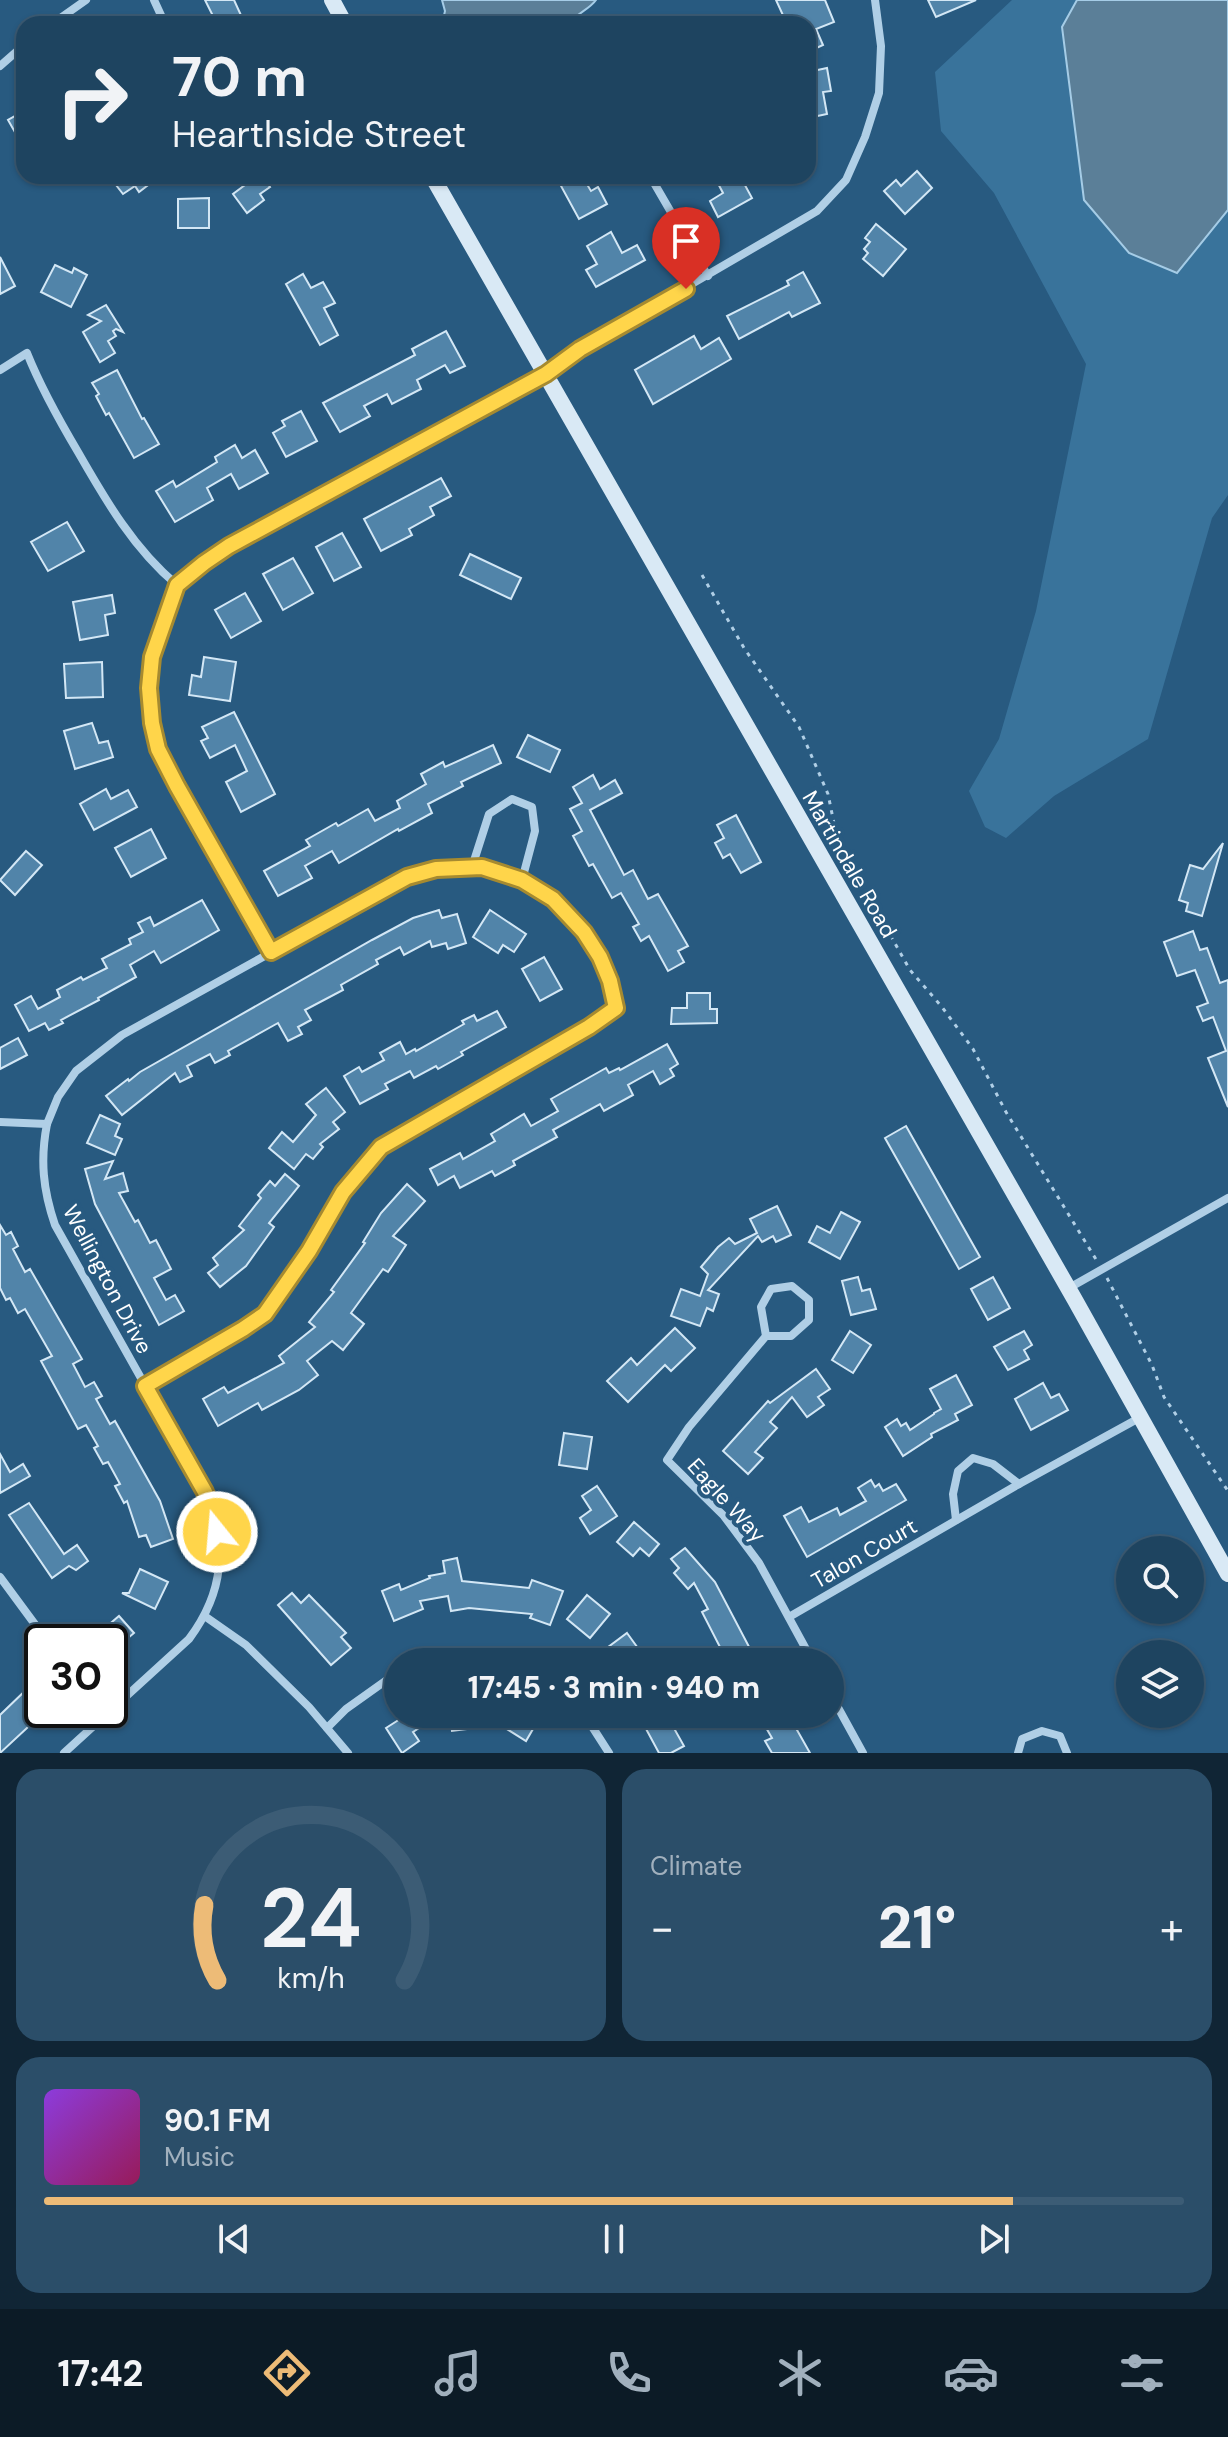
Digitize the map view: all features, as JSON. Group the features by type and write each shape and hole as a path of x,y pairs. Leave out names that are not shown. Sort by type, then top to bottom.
{"street":[{"path":"63,16 86,0"},
{"path":"271,952 158,749 150,699 152,657 177,585 229,546 546,374 580,349 817,211 846,180 865,137 879,93 881,46 875,0"},
{"path":"0,66 16,52"},
{"name":"Martindale Road","path":"437,184 1068,1288 1228,1574"},
{"path":"655,184 708,276"},
{"path":"0,370 27,353 40,386 95,482 138,547 156,568 177,585"},
{"path":"472,867 489,814 512,799 532,807 535,831 522,880"},
{"name":"Wellington Drive","path":"145,1386 265,1314 309,1251 343,1192 381,1147 589,1027 616,1008 600,957 584,932 553,899 522,880 482,867 436,869 407,877 122,1035 76,1071 58,1097 43,1144 43,1180 55,1225 145,1386 205,1492 212,1510 220,1561 206,1617"},
{"path":"0,1122 47,1124"},
{"path":"1068,1288 1228,1198"},
{"path":"792,1286 809,1300 809,1320 791,1336 766,1336 761,1307 771,1289 792,1286"},
{"name":"Eagle Way","path":"766,1336 689,1427 667,1460 724,1516 759,1563 806,1648"},
{"name":"Talon Court","path":"789,1617 1141,1417"},
{"path":"956,1520 953,1494 958,1471 973,1458 993,1464 1019,1484"},
{"path":"0,1577 35,1624"},
{"path":"128,1694 189,1639 206,1617 246,1645 348,1753"},
{"path":"327,1728 346,1709 384,1682"},
{"path":"844,1718 863,1753"},
{"path":"64,1753 91,1728"},
{"path":"593,1728 609,1753"},
{"path":"1018,1753 1022,1739 1042,1731 1060,1736 1067,1753"}],"path":[{"path":"702,575 744,648 799,727 828,794 838,843 910,970 973,1049 1006,1112 1102,1270 1152,1365 1164,1397 1228,1491"}],"shaded area":[{"path":"442,0 596,0 577,16 444,16"},
{"path":"1012,0 1077,0 1062,28 1176,273 1228,210 1228,495 1212,518 1148,739 1054,796 1006,838 985,827 969,791 999,739 1036,611 1086,364 994,193 941,131 935,72"},
{"path":"1077,0 1228,0 1228,210 1177,273 1129,253 1084,200 1062,27"}],"building":[{"path":"205,0 234,0 241,16 213,16"},
{"path":"776,0 825,0 834,22 816,29 816,16 783,16"},
{"path":"928,0 976,0 936,17"},
{"path":"816,29 823,45 816,48"},
{"path":"827,68 831,91 823,92 827,114 816,116 816,70"},
{"path":"16,116 16,134 8,120"},
{"path":"917,171 932,188 905,214 884,191 896,180 901,186"},
{"path":"115,184 150,184 139,192 135,186 123,194"},
{"path":"246,184 268,184 270,187 260,194 264,200 247,213 233,194"},
{"path":"587,184 591,191 598,187 607,204 579,219 561,186"},
{"path":"718,184 744,184 752,198 718,217 710,201 723,193"},
{"path":"209,198 209,228 178,228 178,199"},
{"path":"876,224 906,249 883,276 863,259 868,253 864,249 870,242 865,238"},
{"path":"611,232 622,253 637,245 645,260 596,287 586,270 597,264 587,246"},
{"path":"0,257 15,286 0,294"},
{"path":"55,265 72,273 74,268 87,275 71,307 41,292"},
{"path":"803,272 820,303 792,317 789,312 739,339 727,316 789,285 787,281"},
{"path":"303,274 311,288 323,282 335,303 324,308 338,335 320,345 286,284"},
{"path":"106,305 123,332 113,331 116,336 108,341 115,353 100,362 83,332 101,321 88,315"},
{"path":"446,331 465,366 450,373 445,365 417,380 421,389 392,404 387,394 364,406 370,416 340,432 323,403 415,355 412,349"},
{"path":"694,336 701,349 719,338 731,359 653,404 635,370"},
{"path":"117,370 142,419 159,444 134,458 109,413 106,415 92,383"},
{"path":"301,411 317,441 286,457 273,433 285,426 282,421"},
{"path":"235,445 242,458 255,450 268,473 239,489 231,474 207,488 213,500 175,522 156,491 173,481 176,487 217,462 215,457"},
{"path":"441,478 451,496 430,507 434,515 409,529 412,535 381,551 364,519"},
{"path":"67,522 84,551 48,571 31,542"},
{"path":"342,533 361,567 334,581 316,547"},
{"path":"470,554 521,578 511,599 460,575"},
{"path":"293,558 313,593 283,610 263,574"},
{"path":"245,593 261,621 231,638 215,610"},
{"path":"112,595 115,613 105,615 108,635 80,640 73,602"},
{"path":"204,657 236,662 230,701 189,695 192,675 201,677"},
{"path":"102,662 103,697 66,698 64,664"},
{"path":"234,712 275,794 241,812 226,782 247,771 235,745 210,758 201,741 208,738 202,727"},
{"path":"92,723 99,743 108,741 113,757 75,769 64,731"},
{"path":"528,735 560,750 550,772 517,757"},
{"path":"493,745 501,763 461,782 463,786 428,804 432,813 339,863 332,851 305,866 312,878 278,896 264,871 310,846 306,840 368,809 375,821 400,808 397,801 426,784 421,774 443,762 445,767"},
{"path":"593,775 600,789 615,780 622,793 590,810 624,875 633,870 648,899 658,894 688,946 678,951 684,962 668,971 649,936 641,941 633,927 639,924 621,893 612,898 593,864 589,866 573,836 582,831 570,809 582,803 573,787"},
{"path":"106,789 111,799 128,790 137,807 94,830 80,804"},
{"path":"736,815 761,862 741,873 730,854 723,858 715,843 724,838 717,825"},
{"path":"151,829 166,858 131,877 115,848"},
{"path":"1223,843 1202,916 1186,911 1188,903 1179,900 1190,865 1203,869"},
{"path":"26,851 42,865 15,895 0,880"},
{"path":"202,900 219,930 161,963 154,951 130,965 136,977 61,1020 63,1023 49,1030 45,1023 29,1031 15,1005 31,996 38,1009 60,997 57,990 107,968 102,959 131,944 129,939 143,932 138,923 150,917 154,926"},
{"path":"439,910 442,918 457,914 466,943 448,949 446,943 432,947 430,941 404,955 400,947 341,985 343,990 305,1010 311,1020 298,1027 302,1034 288,1041 278,1023 228,1051 230,1055 215,1063 210,1054 187,1066 192,1076 180,1082 175,1073 122,1115 106,1096 128,1079 372,940 413,918"},
{"path":"490,910 526,934 514,952 503,945 498,953 473,937"},
{"path":"1193,931 1200,950 1207,948 1220,983 1228,980 1228,1107 1208,1058 1226,1051 1213,1017 1203,1021 1197,1007 1208,1003 1195,970 1177,976 1164,942"},
{"path":"544,957 562,989 540,1001 522,969"},
{"path":"687,993 710,993 710,1009 717,1009 717,1023 671,1024 672,1008 687,1008"},
{"path":"497,1011 506,1027 438,1069 436,1066 414,1078 410,1071 385,1084 388,1089 360,1104 344,1076 359,1067 362,1072 384,1060 380,1053 400,1042 406,1054 416,1051 474,1015 477,1021"},
{"path":"18,1038 27,1055 0,1069 0,1048"},
{"path":"667,1044 678,1064 670,1069 674,1076 660,1084 653,1071 628,1085 633,1095 604,1111 600,1104 553,1130 557,1137 513,1161 515,1165 495,1176 492,1171 460,1188 454,1176 438,1185 430,1169 460,1153 463,1159 495,1141 491,1134 524,1114 531,1126 558,1111 551,1099 606,1068 609,1073 620,1070"},
{"path":"326,1088 345,1112 333,1122 339,1129 320,1144 323,1147 313,1159 306,1154 294,1169 269,1148 282,1132 293,1142 316,1115 306,1104"},
{"path":"100,1115 120,1124 115,1136 122,1139 115,1155 87,1143"},
{"path":"906,1126 980,1257 959,1269 885,1138"},
{"path":"113,1161 105,1179 123,1173 128,1191 119,1193 150,1243 156,1240 171,1269 154,1278 166,1300 175,1295 184,1311 159,1325 95,1204 85,1169"},
{"path":"285,1174 299,1186 269,1223 274,1227 246,1266 220,1287 208,1273 218,1265 213,1258 244,1230 239,1226 270,1181 275,1186"},
{"path":"407,1184 425,1201 393,1236 406,1245 388,1272 383,1269 351,1313 364,1324 343,1350 332,1341 307,1361 318,1375 299,1390 262,1410 258,1403 218,1426 203,1399 224,1387 228,1393 284,1363 279,1356 315,1327 309,1322 334,1292 331,1290 365,1243 381,1213"},
{"path":"777,1206 791,1235 776,1242 773,1236 762,1242 758,1236 708,1290 719,1294 713,1311 707,1308 700,1326 671,1316 681,1289 700,1296 708,1274 701,1267 718,1247 729,1238 735,1244 757,1233 750,1219"},
{"path":"841,1212 860,1222 840,1259 809,1242 817,1226 830,1233"},
{"path":"0,1225 6,1235 11,1232 18,1246 13,1249 25,1272 30,1269 82,1359 73,1364 85,1387 94,1382 102,1396 96,1399 110,1424 115,1421 160,1501 173,1539 151,1547 146,1535 139,1537 127,1501 124,1503 115,1486 120,1484 108,1462 103,1464 94,1448 98,1446 86,1425 78,1429 41,1361 52,1356 25,1309 18,1313 10,1298 6,1300 0,1288"},
{"path":"858,1277 862,1291 870,1289 876,1309 851,1315 842,1281"},
{"path":"993,1277 1010,1308 988,1320 971,1289"},
{"path":"675,1328 695,1348 671,1371 665,1365 628,1402 607,1381 631,1358 637,1365"},
{"path":"850,1331 871,1345 853,1373 832,1360"},
{"path":"1024,1331 1032,1345 1024,1350 1029,1359 1008,1370 994,1347"},
{"path":"816,1369 830,1389 818,1397 824,1405 807,1417 792,1397 770,1422 777,1428 755,1452 763,1458 748,1474 723,1451 768,1401 770,1403"},
{"path":"956,1375 972,1405 955,1414 958,1420 931,1434 932,1437 903,1456 885,1427 897,1419 901,1426 906,1423 910,1430 941,1409 930,1389"},
{"path":"1043,1383 1051,1398 1059,1394 1068,1410 1031,1430 1015,1399"},
{"path":"564,1433 592,1437 587,1469 559,1465"},
{"path":"0,1454 10,1472 23,1464 30,1476 0,1493"},
{"path":"871,1480 875,1487 879,1484 883,1491 896,1484 906,1500 807,1557 784,1516 801,1507 809,1522 837,1508 840,1515 866,1501 858,1488"},
{"path":"597,1486 617,1516 590,1534 580,1518 591,1510 582,1496"},
{"path":"29,1503 64,1554 77,1545 88,1561 76,1570 69,1566 52,1578 9,1515"},
{"path":"634,1522 659,1544 649,1556 640,1548 633,1556 617,1542"},
{"path":"685,1548 715,1582 750,1648 718,1648 702,1612 708,1609 694,1583 688,1589 674,1573 679,1568 671,1559"},
{"path":"457,1558 462,1581 529,1588 532,1580 563,1591 550,1625 530,1618 532,1614 469,1608 451,1611 448,1596 420,1601 423,1609 394,1621 382,1591 399,1584 401,1590 429,1576 445,1573 443,1561"},
{"path":"140,1569 168,1582 155,1609 122,1593 129,1593"},
{"path":"292,1593 301,1603 309,1595 346,1633 341,1637 351,1648 331,1665 278,1605"},
{"path":"587,1595 610,1614 590,1638 567,1619"},
{"path":"119,1616 126,1624 110,1624"},
{"path":"627,1633 638,1648 607,1648"},
{"path":"24,1692 24,1728 27,1728 0,1753 0,1715"},
{"path":"386,1728 419,1728 413,1732 419,1741 402,1753"},
{"path":"505,1728 534,1728 526,1741"},
{"path":"646,1728 674,1728 684,1746 671,1753 659,1753"},
{"path":"766,1728 796,1728 810,1753 772,1753 765,1741 772,1738"}],"route":[{"path":"217,1532 205,1492 145,1386 265,1314 309,1251 343,1192 381,1147 589,1027 616,1008 600,957 584,932 553,899 522,880 482,867 436,869 407,877 271,952 158,749 149,688 152,657 177,585 229,546 546,374 580,349 686,289"}]}
